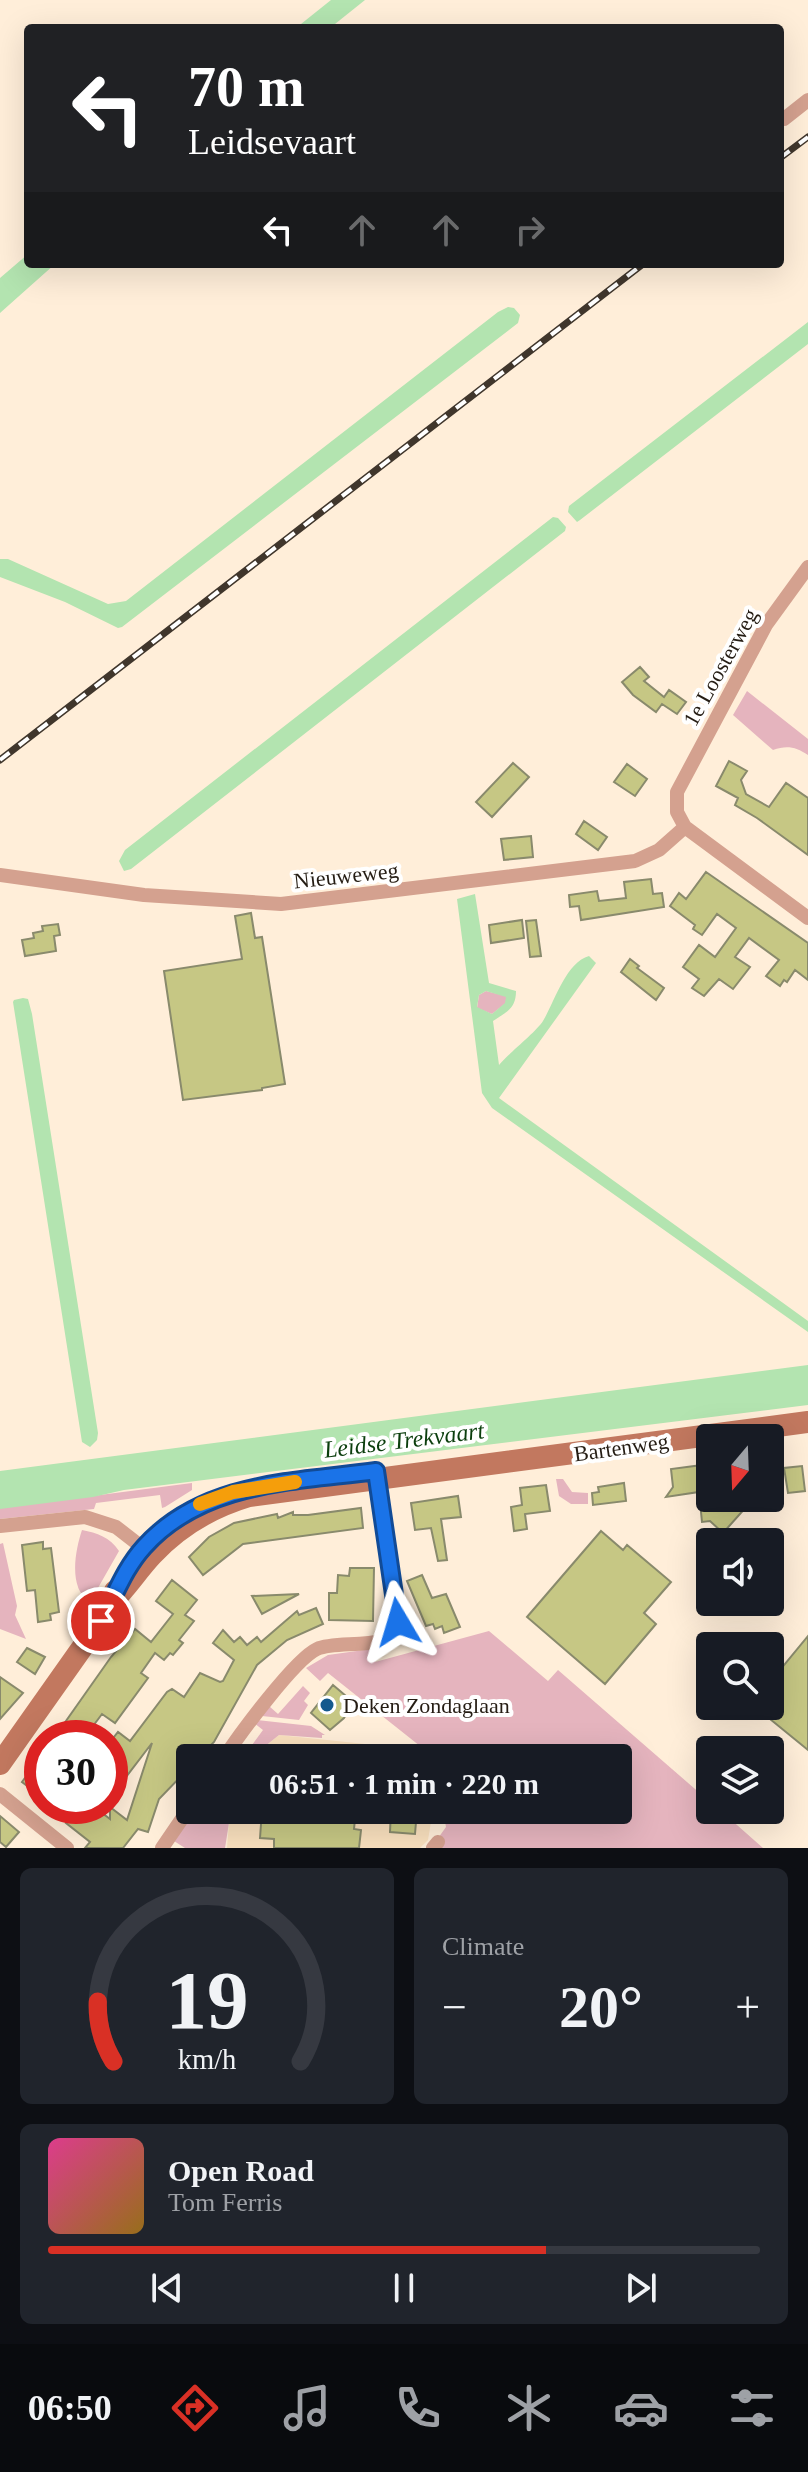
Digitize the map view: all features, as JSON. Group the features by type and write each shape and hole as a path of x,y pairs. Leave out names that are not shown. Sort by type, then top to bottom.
{"main road":[{"name":"Bartenweg","path":"0,1764 29,1727 110,1604 120,1581 148,1551 163,1528 224,1495 264,1486 377,1476 410,1467 433,1470 808,1422"}],"street":[{"path":"784,119 808,100"},
{"name":"1e Loosterweg","path":"685,827 677,812 677,792 766,625 808,567"},
{"path":"685,827 808,918"},
{"name":"Nieuweweg","path":"0,875 132,894 281,904 635,861 659,850 685,827"},
{"path":"233,1744 247,1724 316,1649 387,1640 397,1631 377,1476"},
{"path":"0,1526 85,1517 116,1527 148,1551"},
{"path":"0,1794 67,1848"},
{"path":"162,1848 178,1824"}],"shaded area":[{"path":"747,691 808,739 808,755 791,748 773,750 733,715"},
{"path":"486,991 506,996 506,1003 492,1014 477,1008 479,995"},
{"path":"556,1479 563,1479 572,1492 588,1493 588,1504 571,1504 559,1496"},
{"path":"192,1483 192,1490 162,1508 160,1495 96,1503 94,1509 0,1519 0,1508"},
{"path":"82,1530 103,1536 119,1551 90,1602 78,1588 76,1579 77,1548"},
{"path":"3,1543 17,1606 15,1615 26,1639 0,1629 0,1544"},
{"path":"489,1631 548,1681 558,1670 696,1790 696,1824 736,1824 763,1848 431,1848 445,1824 632,1824 632,1744 417,1744 328,1673 320,1681 306,1668 328,1655 371,1649 375,1662"},
{"path":"303,1686 310,1693 304,1701 308,1705 299,1720 262,1716 269,1706 278,1714"},
{"path":"257,1720 311,1726 325,1735 322,1738 279,1735 268,1744 253,1744 263,1730 254,1723"},
{"path":"279,1735 365,1744 268,1744"},
{"path":"186,1824 229,1824 225,1848 185,1848 174,1841"},
{"path":"229,1824 431,1824 428,1840 420,1848 227,1848"}],"water":[{"path":"331,0 365,0 335,24 301,24"},
{"path":"24,257 24,268 51,268 0,313 0,278"},
{"path":"508,307 514,308 520,315 518,323 122,627 118,628 65,602 0,577 0,559 8,559 108,604 126,601"},
{"path":"808,322 808,344 580,520 577,522 568,512 569,506"},
{"path":"553,517 566,527 565,531 131,869 124,871 119,861 125,850"},
{"path":"475,894 489,983 516,991 512,1006 493,1021 499,1065 543,1021 574,966 589,956 596,963 499,1098 808,1321 808,1332 492,1108 482,1093 457,899","holes":["486,991 506,997 505,1003 492,1014 477,1007 479,995"]},
{"path":"28,999 32,1014 98,1433 97,1440 90,1447 82,1442 13,1002"},
{"name":"Leidse Trekvaart","path":"808,1365 808,1405 124,1490 0,1509 0,1471"}],"building":[{"path":"640,667 649,677 644,681 664,697 669,690 686,702 677,714 662,704 656,712 633,695 622,682"},
{"path":"729,761 747,771 741,780 746,794 769,807 786,783 808,798 808,855 735,805 738,798 716,786"},
{"path":"513,763 529,777 492,817 476,802"},
{"path":"627,764 647,779 635,796 614,782"},
{"path":"584,821 607,837 598,850 576,834"},
{"path":"531,836 533,857 504,860 501,839"},
{"path":"706,872 808,943 808,980 795,970 780,986 766,976 779,960 749,938 735,957 750,967 733,989 719,979 704,996 692,988 699,979 683,967 699,945 715,957 736,928 717,914 702,935 693,929 695,925 670,906 679,893 686,899"},
{"path":"651,879 653,894 662,893 664,907 581,920 579,906 570,907 569,895 597,891 599,901 626,898 624,882"},
{"path":"251,913 255,938 262,937 285,1084 183,1100 164,971 242,959 235,916"},
{"path":"522,920 524,938 491,943 489,925"},
{"path":"536,920 541,956 530,957 526,921"},
{"path":"58,924 60,935 54,936 56,951 25,956 22,940 34,938 33,933 43,931 42,926"},
{"path":"630,959 664,988 656,1000 621,972"},
{"path":"696,1466 696,1492 666,1497 673,1487 671,1469"},
{"path":"802,1466 805,1491 788,1493 784,1468"},
{"path":"624,1483 626,1501 593,1505 592,1493 599,1492 598,1487"},
{"path":"546,1485 550,1511 525,1514 527,1529 514,1531 511,1507 522,1505 520,1488"},
{"path":"458,1496 461,1517 441,1519 447,1560 438,1561 431,1528 415,1530 411,1503"},
{"path":"361,1508 363,1528 243,1544 203,1575 189,1557 209,1537 234,1523 277,1514 278,1518 293,1512 293,1515 308,1515"},
{"path":"701,1512 742,1512 727,1528 718,1528 710,1521 702,1522"},
{"path":"601,1531 623,1550 627,1545 671,1582 644,1613 656,1624 605,1684 527,1617"},
{"path":"43,1542 43,1549 51,1548 59,1612 50,1614 51,1620 38,1622 35,1590 27,1591 22,1545"},
{"path":"350,1568 374,1568 373,1621 329,1620 329,1593 337,1593 338,1575 349,1576"},
{"path":"422,1575 432,1598 446,1594 460,1627 444,1633 442,1626 435,1629 433,1624 426,1626 407,1581"},
{"path":"172,1580 197,1600 185,1615 194,1621 179,1640 183,1643 164,1660 155,1653 141,1673 148,1678 117,1720 102,1714 98,1720 67,1720 135,1629 151,1642 173,1614 156,1601"},
{"path":"299,1594 262,1614 252,1596"},
{"path":"316,1608 323,1624 287,1640 257,1665 214,1742 176,1744 176,1781 159,1799 148,1832 138,1829 123,1848 85,1848 90,1842 67,1824 128,1824 152,1743 128,1774 128,1740 130,1741 167,1692 172,1689 184,1697 200,1673 223,1681 234,1660 213,1643 223,1630 234,1642 240,1637 247,1645 257,1637 261,1642 297,1611 299,1615"},
{"path":"808,1636 808,1750 771,1720 784,1720 784,1665"},
{"path":"27,1648 45,1657 35,1674 17,1662"},
{"path":"0,1677 23,1693 0,1719"},
{"path":"333,1685 353,1702 344,1718 330,1730 311,1713"},
{"path":"0,1816 19,1832 6,1847 0,1842"},
{"path":"261,1824 355,1824 354,1829 361,1830 359,1848 274,1848 274,1839 260,1838"},
{"path":"390,1824 416,1824 415,1834 390,1832"}],"railway":[{"path":"784,155 808,137"},
{"path":"0,760 638,268"}],"slow traffic":[{"path":"200,1504 233,1492 295,1482"}],"place":[{"name":"Deken Zondaglaan","path":"327,1705"}],"route":[{"path":"101,1621 120,1581 143,1548 163,1528 197,1506 247,1489 376,1471 398,1622"}]}
